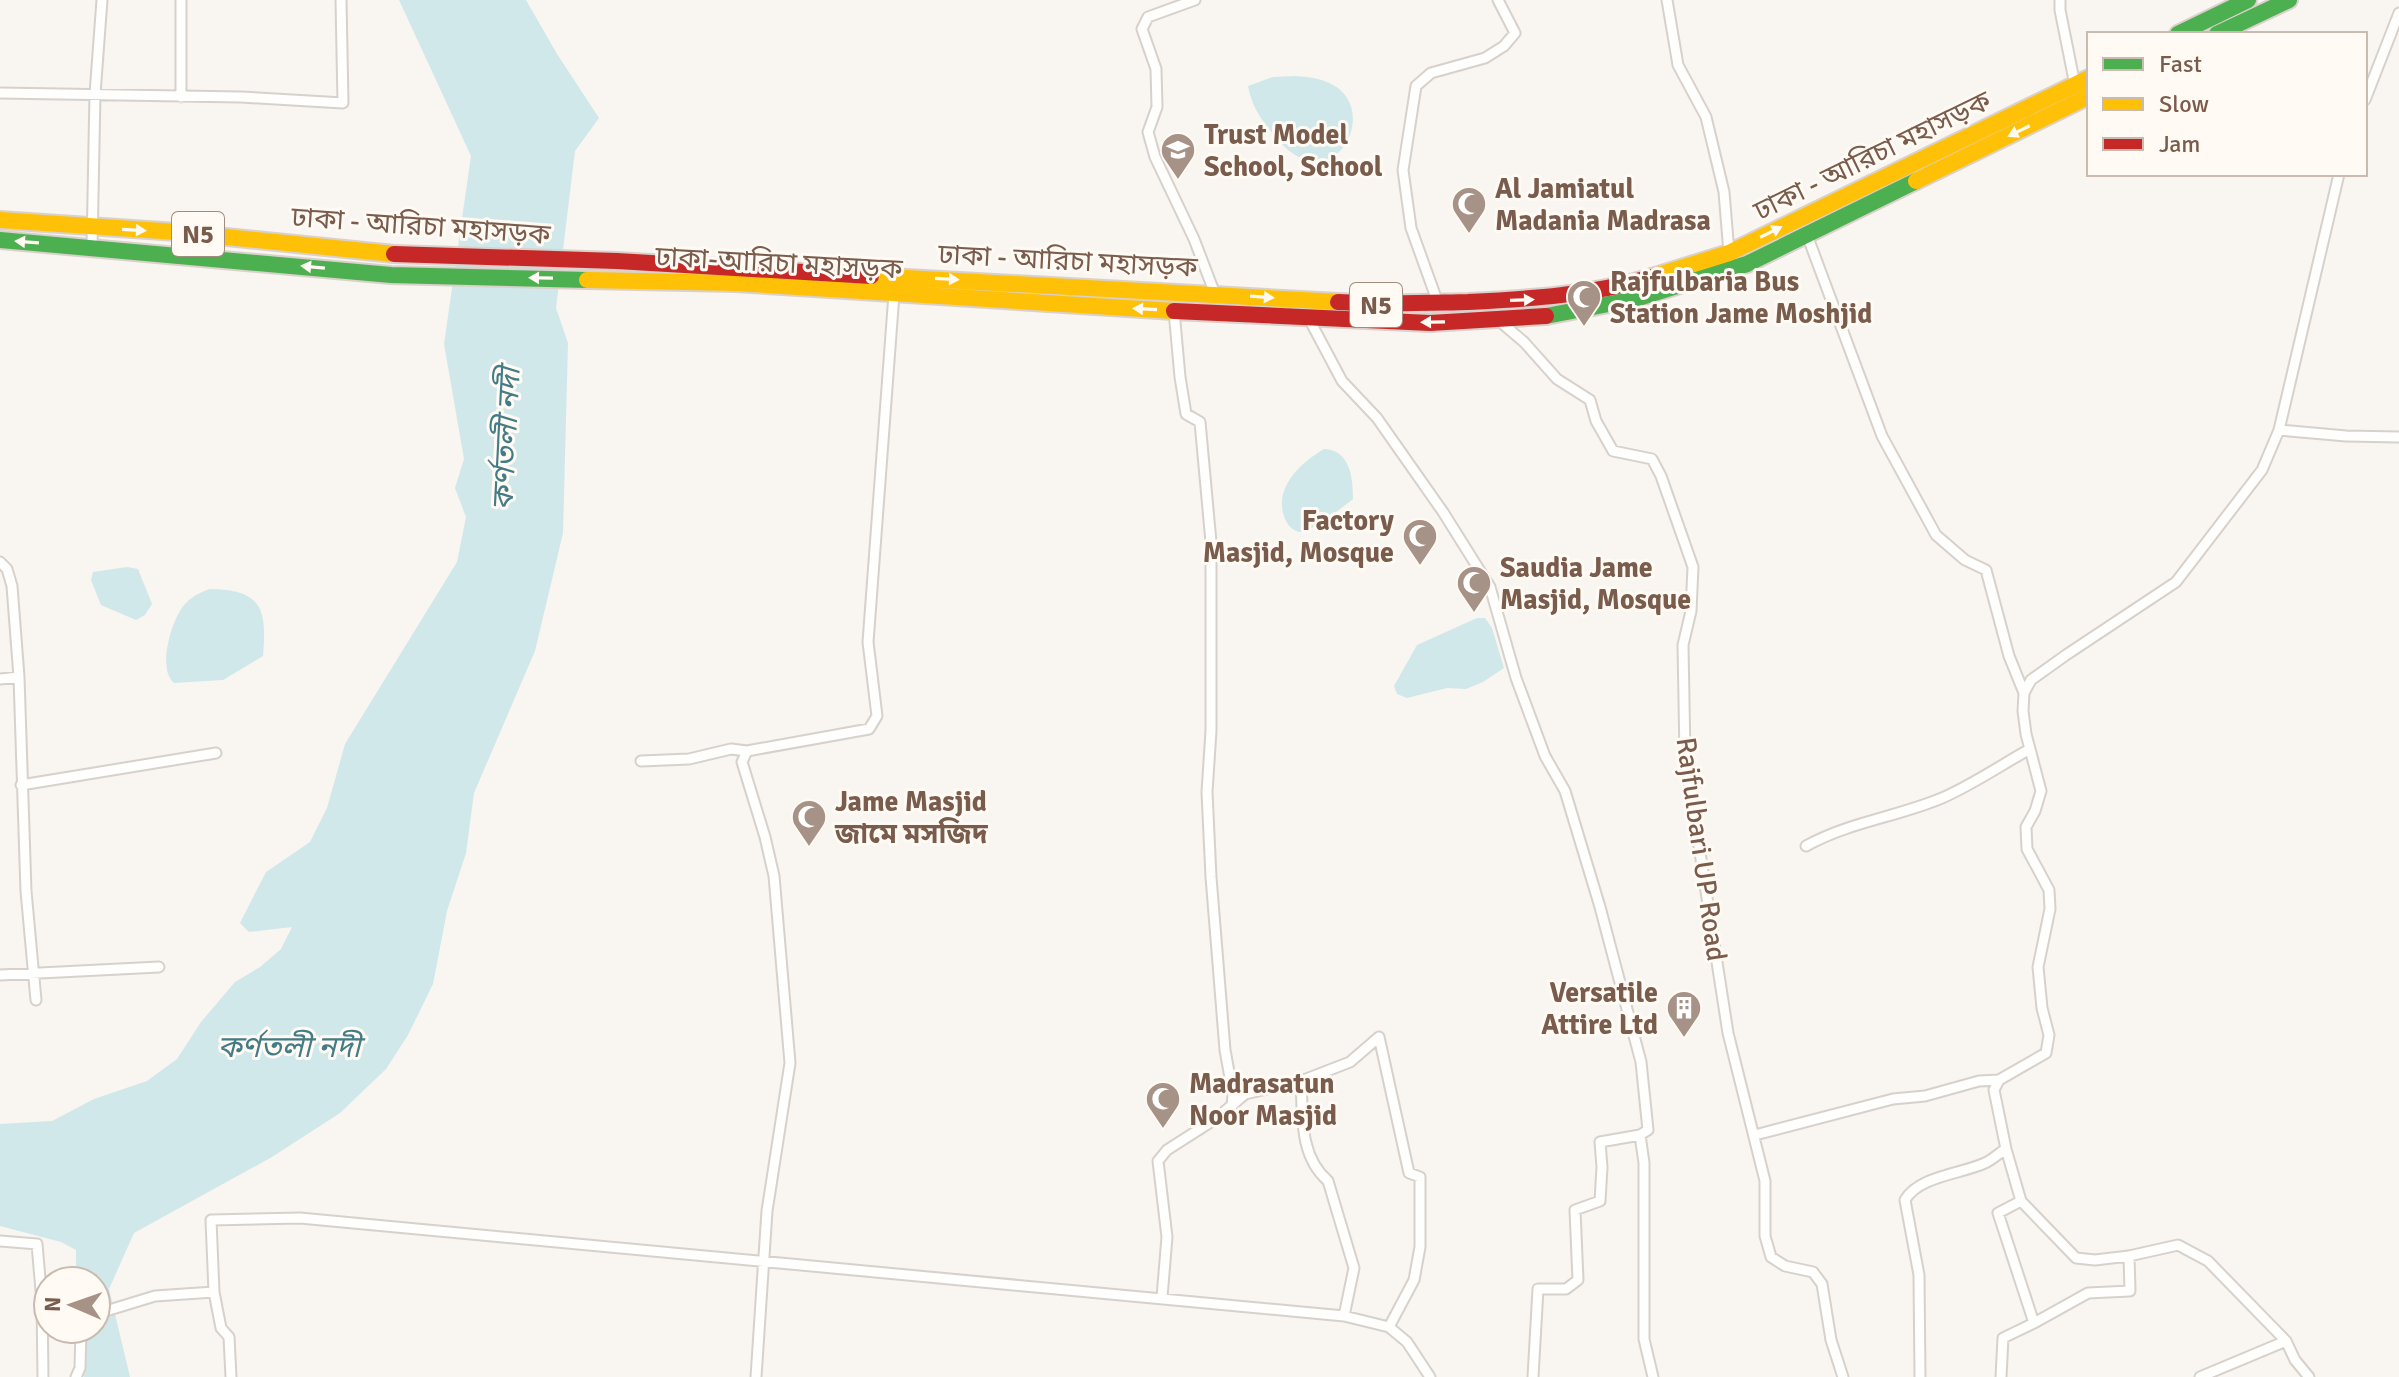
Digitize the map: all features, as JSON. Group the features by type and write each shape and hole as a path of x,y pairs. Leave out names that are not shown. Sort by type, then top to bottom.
{"highway":[{"path":"2182,32 2248,0"},
{"path":"2221,32 2289,0"},
{"name":"ঢাকা - আরিচা মহাসড়ক","path":"0,220 177,232 396,254 617,261 1384,305 1542,299 1629,284 1729,253 2082,82"},
{"name":"ঢাকা-আরিচা মহাসড়ক","path":"619,280 735,283 1174,311 1430,323 1555,315 1635,299 1747,264 2087,97"},
{"name":"ঢাকা - আরিচা মহাসড়ক","path":"0,240 391,275 619,280"}],"street":[{"path":"92,247 95,94 102,0"},
{"path":"181,0 181,97"},
{"path":"0,93 343,103 341,0"},
{"path":"1195,0 1148,17 1142,29 1156,69 1157,107 1148,132 1155,157 1194,239 1215,294"},
{"path":"1438,303 1411,228 1403,170 1416,86 1431,73 1485,58 1504,46 1515,33 1498,0"},
{"path":"1667,0 1678,65 1706,117 1724,192 1729,253"},
{"path":"2060,0 2060,10 2082,82"},
{"path":"2367,95 2399,13"},
{"path":"1755,1135 1893,1099 1925,1096 1979,1081 1999,1080 2046,1053 2049,1035 2042,1008 2038,967 2050,909 2049,890 2027,849 2026,827 2041,791 2023,711 2024,693 2031,680 2176,582 2262,470 2279,430 2339,176"},
{"path":"1807,235 1882,436 1936,535 1965,560 1986,570 2009,656 2024,693"},
{"path":"641,761 689,759 731,749 747,751 869,729 877,716 868,642 894,294"},
{"path":"1174,311 1186,414 1200,422 1211,542 1211,731 1207,792 1217,956 1232,1107"},
{"path":"1308,317 1342,381 1377,418 1443,512 1490,587 1516,678 1545,756 1565,791 1641,1062 1648,1130 1640,1135 1600,1142 1600,1201 1575,1210 1578,1280 1566,1289 1538,1289 1533,1377"},
{"name":"Rajfulbari UP Road","path":"1497,319 1524,342 1557,379 1590,400 1596,421 1613,451 1652,459 1693,567 1691,611 1683,645 1685,756 1728,1033 1765,1181 1765,1236 1771,1257 1785,1266 1813,1272 1822,1284 1831,1340 1843,1377"},
{"path":"2279,430 2399,437"},
{"path":"0,562 7,569 12,586 19,677 26,891 36,1000"},
{"path":"0,679 19,677"},
{"path":"1806,846 1831,832 1878,817 1894,816 1944,797 2030,749"},
{"path":"747,751 742,762 774,876 790,1063 767,1211 756,1377"},
{"path":"21,785 216,753"},
{"path":"0,975 159,967"},
{"path":"1162,1297 1167,1237 1158,1161 1167,1150 1232,1107 1245,1094 1301,1081 1350,1062 1379,1037 1409,1173 1420,1177 1420,1247 1414,1280 1389,1327"},
{"path":"1999,1080 1994,1090 2021,1201 2076,1258 2095,1260 2129,1256 2178,1245 2208,1261 2286,1341 2295,1360 2309,1377"},
{"path":"1301,1081 1308,1153 1317,1171 1328,1181 1354,1268 1344,1316"},
{"path":"1640,1135 1644,1163 1644,1339 1653,1377"},
{"path":"1920,1377 1919,1275 1905,1200 1909,1193 1929,1182 1986,1163 2006,1149"},
{"path":"2021,1201 1998,1213 2034,1323"},
{"path":"231,1377 229,1337 221,1328 214,1292 211,1220 300,1218 1344,1316 1389,1327 1407,1342 1430,1377"},
{"path":"0,1241 37,1244 43,1377"},
{"path":"2001,1377 2003,1338 2088,1293 2130,1291 2129,1256"},
{"path":"112,1309 155,1296 214,1292"},
{"path":"2200,1377 2286,1341"},
{"path":"76,1377 80,1368 81,1345"}],"water":[{"name":"কর্ণতলী নদী","path":"399,0 526,0 599,118 575,151 556,308 568,343 563,533 535,651 474,793 466,853 447,911 433,984 408,1035 386,1069 340,1113 272,1157 134,1233 112,1282 112,1265 76,1265 76,1250 61,1242 0,1226 0,1124 52,1121 94,1099 147,1081 177,1059 201,1022 235,982 281,949 292,927 249,932 240,923 266,872 310,842 327,808 345,744 457,562 466,517 455,488 464,459 444,344 471,156"},
{"path":"1296,76 1328,82 1338,88 1349,102 1353,118 1350,134 1342,148 1330,158 1315,162 1297,156 1273,134 1252,102 1248,86 1273,77"},
{"path":"1324,449 1345,459 1351,474 1353,499 1319,523 1298,532 1287,523 1282,510 1285,488 1297,470"},
{"path":"127,567 138,569 152,604 145,615 136,620 101,605 91,580 93,572"},
{"path":"210,589 241,593 258,605 264,625 263,656 223,680 174,683 169,677 166,659 173,627 186,603"},
{"path":"1477,618 1485,618 1492,628 1504,668 1466,689 1447,688 1407,698 1397,694 1394,686 1417,645"},
{"name":"কর্ণতলী নদী","path":"112,1302 130,1377 84,1377 81,1345 112,1345"}],"traffic: fast":[{"path":"2182,32 2248,0"},
{"path":"2221,32 2289,0"},
{"path":"1546,316 1635,299 1747,264 1916,181"},
{"path":"0,240 391,275 587,280"}],"traffic: slow":[{"path":"1652,277 1729,253 2087,79"},
{"path":"1916,181 2087,97"},
{"path":"0,220 177,232 394,254"},
{"path":"871,276 1338,302"},
{"path":"587,280 735,283 1174,311"}],"traffic: jam":[{"path":"394,254 617,261 871,276"},
{"path":"1338,302 1419,303 1538,298 1607,288 1652,277"},
{"path":"1174,311 1430,323 1546,316"}],"place":[{"name":"Trust Model School, School","path":"1178,181"},
{"name":"Al Jamiatul Madania Madrasa","path":"1469,235"},
{"name":"Rajfulbaria Bus Station Jame Moshjid","path":"1584,328"},
{"name":"Factory Masjid, Mosque","path":"1420,567"},
{"name":"Saudia Jame Masjid, Mosque","path":"1474,614"},
{"name":"Jame Masjid জামে মসজিদ","path":"809,848"},
{"name":"Versatile Attire Ltd","path":"1684,1039"},
{"name":"Madrasatun Noor Masjid","path":"1163,1130"}]}
